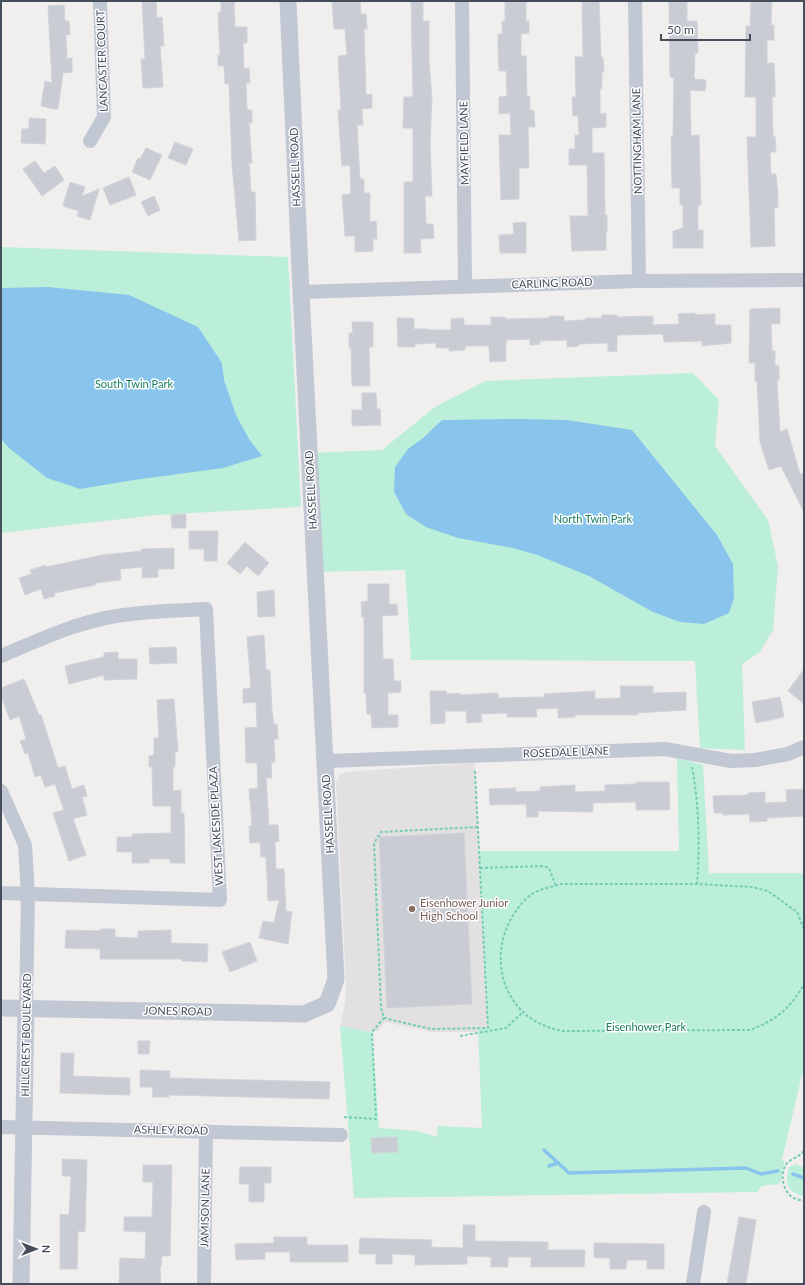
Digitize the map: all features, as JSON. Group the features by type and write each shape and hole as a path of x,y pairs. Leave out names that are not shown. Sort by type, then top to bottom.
{"street":[{"name":"LANCASTER COURT","path":"90,141 104,117 100,1"},
{"name":"HASSELL ROAD","path":"288,1 301,292 336,979"},
{"name":"MAYFIELD LANE","path":"462,1 465,286"},
{"name":"NOTTINGHAM LANE","path":"635,1 639,280"},
{"name":"CARLING ROAD","path":"301,292 639,280 804,280"},
{"name":"WEST LAKESIDE PLAZA","path":"1,656 60,631 97,620 131,614 206,609 220,900 28,894"},
{"name":"ROSEDALE LANE","path":"326,761 665,749 731,761 755,760 788,754 804,747"},
{"name":"HILLCREST BOULEVARD","path":"1,791 25,844 28,894 21,1284"},
{"path":"1,893 28,894"},
{"name":"JONES ROAD","path":"1,1008 304,1014 328,1004 336,979"},
{"name":"ASHLEY ROAD","path":"1,1127 341,1135"},
{"name":"JAMISON LANE","path":"204,1284 206,1131"},
{"path":"692,1284 704,1212"}],"path":[{"path":"690,754 695,784 698,864 697,884"},
{"path":"476,771 488,1030"},
{"path":"384,1018 380,1008 374,843 380,832 478,827"},
{"path":"480,868 544,866 549,868 556,886"},
{"path":"804,929 797,912 768,891 736,885 562,884 543,889 529,897 509,921 501,943 500,962 502,976 515,1003 523,1012 547,1028 563,1031 750,1030 767,1024 781,1014 794,1001 804,984"},
{"path":"460,1036 506,1028 523,1012"},
{"path":"384,1018 431,1029 488,1030"},
{"path":"344,1117 376,1119 372,1032 384,1018"},
{"path":"804,1152 798,1158 788,1161 784,1168 782,1178 786,1191 793,1198 804,1201"}],"shaded area":[{"name":"Eisenhower Junior High School","path":"475,763 488,1028 479,1029 478,1032 431,1032 385,1022 379,1030 372,1032 340,1026 345,1003 346,984 336,783 339,775 346,772"}],"green space":[{"name":"South Twin Park","path":"1,247 288,257 301,507 156,515 1,533"},
{"name":"North Twin Park","path":"693,373 719,400 715,446 768,520 778,566 773,630 760,652 742,664 745,750 700,748 695,661 411,660 405,570 316,572 309,453 382,450 435,407 485,381"},
{"name":"Eisenhower Park","path":"677,758 703,765 709,873 804,873 804,1066 782,1160 785,1161 779,1184 762,1186 757,1192 354,1198 340,1026 372,1032 379,1128 418,1131 437,1137 438,1126 482,1128 478,1029 488,1028 479,851 679,851"},
{"path":"796,1164 804,1168 804,1197 790,1190 787,1183 789,1167"}],"water":[{"path":"48,287 129,295 198,327 222,363 224,380 236,415 249,439 262,456 223,468 80,489 47,478 9,448 1,439 1,288"},
{"path":"442,420 567,420 632,430 717,535 733,564 734,598 729,613 704,624 680,622 653,612 589,576 537,555 513,548 458,538 426,527 406,514 394,492 395,467 408,449 423,438"}],"building":[{"path":"142,1 156,1 157,18 162,17 164,46 160,46 163,87 143,88 141,59 145,59"},
{"path":"221,1 234,1 235,27 247,27 247,43 243,43 244,69 249,68 250,83 246,83 247,110 252,110 252,123 249,123 252,163 249,163 251,192 255,192 256,240 239,241 232,164 229,84 225,84 224,66 218,66 218,55 220,55 218,12 221,12"},
{"path":"332,1 360,1 361,14 366,14 367,29 364,29 366,95 372,94 372,108 362,109 363,125 357,125 360,179 364,179 364,193 370,193 370,222 376,221 377,239 373,239 373,251 355,252 355,236 345,236 342,195 351,194 350,165 342,166 338,110 341,110 338,56 347,55 345,29 334,29"},
{"path":"411,1 423,1 423,21 429,21 429,61 432,98 430,143 432,196 425,196 426,224 433,224 434,238 420,239 421,253 404,253 404,182 413,182 413,128 403,128 404,97 413,97"},
{"path":"505,1 526,1 526,21 529,21 529,33 521,34 521,56 526,56 527,96 530,96 530,110 534,111 535,127 528,127 529,168 519,168 519,199 501,200 499,135 511,135 510,113 499,114 499,97 507,96 506,71 499,71 498,49 498,34 502,34 502,21 505,21"},
{"path":"582,1 599,1 601,57 603,57 604,72 602,72 602,89 600,89 600,114 606,113 606,127 592,128 592,153 604,153 605,215 607,215 607,232 606,250 572,251 570,216 588,216 587,165 569,165 569,149 575,149 575,135 579,135 578,116 573,116 572,97 576,97 575,57 583,57"},
{"path":"669,1 687,1 687,21 697,21 698,53 695,53 694,79 706,80 705,91 690,90 691,136 699,135 701,205 698,205 698,230 703,230 703,248 673,248 673,231 683,228 683,205 680,205 680,188 672,188 671,136 673,136 674,78 670,77"},
{"path":"751,1 772,1 771,25 774,25 774,40 767,40 767,63 774,63 775,82 775,97 772,97 773,137 775,136 776,152 770,152 771,174 776,174 778,194 778,207 774,208 775,246 751,247 747,137 756,137 756,97 745,97 746,26 750,26"},
{"path":"64,5 65,21 69,21 70,34 66,35 67,59 72,58 72,72 63,73 58,109 53,109 41,106 45,81 52,83 48,6"},
{"path":"29,118 46,119 45,144 21,143 22,129 29,129"},
{"path":"175,142 193,149 186,165 168,158"},
{"path":"146,148 162,155 150,180 132,172 138,158 140,159"},
{"path":"35,161 44,173 55,166 64,180 42,196 23,169"},
{"path":"129,177 136,195 110,205 103,188"},
{"path":"70,182 85,187 82,196 99,189 90,220 77,216 79,211 63,206"},
{"path":"154,196 160,210 148,216 141,202"},
{"path":"526,222 526,253 500,253 499,235 514,234 513,223"},
{"path":"780,308 780,324 771,324 772,351 775,351 775,366 779,365 779,380 777,381 780,432 787,429 800,474 804,473 804,512 781,466 769,470 760,442 755,363 749,363 750,309"},
{"path":"695,313 695,315 715,314 715,325 731,325 731,343 702,346 702,341 664,342 663,334 617,335 617,351 608,352 608,343 579,344 579,346 567,347 567,340 540,341 540,344 530,345 530,339 506,340 506,361 490,362 489,346 465,346 465,350 449,351 449,348 436,348 436,343 415,344 415,347 398,347 397,318 414,318 414,329 451,330 451,319 464,318 464,325 491,325 491,317 505,317 505,319 549,318 549,316 564,316 564,321 585,320 585,318 602,318 602,315 617,315 617,317 653,316 653,325 679,324 678,314"},
{"path":"352,322 373,322 373,347 369,347 370,386 352,386 349,333 353,333"},
{"path":"362,393 376,393 377,409 380,409 381,425 352,426 352,410 362,410"},
{"path":"186,514 186,528 172,528 171,515"},
{"path":"189,531 218,531 217,561 204,561 204,549 189,549"},
{"path":"245,542 269,563 258,576 247,566 240,574 227,563"},
{"path":"174,548 174,569 158,569 158,577 142,578 142,567 120,569 121,580 95,583 95,585 54,593 55,596 44,599 41,589 25,595 19,578 32,574 30,570 46,565 46,567 102,555 142,551 141,549"},
{"path":"368,584 389,584 389,604 397,604 398,615 382,616 383,659 393,659 394,681 401,681 401,692 388,693 388,715 398,715 398,727 372,728 371,714 367,714 366,693 364,693 364,617 362,617 361,602 368,601"},
{"path":"274,590 275,616 258,617 257,592"},
{"path":"264,635 266,670 270,670 272,710 274,724 277,724 278,739 274,739 275,762 271,763 272,778 266,778 269,825 278,825 279,841 275,842 276,869 284,869 286,911 292,912 288,944 259,938 263,921 274,923 279,900 268,901 266,857 261,857 260,842 250,843 249,826 252,826 249,789 258,788 257,763 246,763 245,728 257,727 256,702 243,703 243,689 251,688 247,637"},
{"path":"176,647 177,663 150,664 149,648"},
{"path":"118,652 118,659 137,659 137,679 104,680 104,675 69,684 65,666 104,657 104,653"},
{"path":"804,669 804,704 788,691"},
{"path":"24,679 39,715 41,714 58,768 65,766 72,789 84,785 87,796 82,797 87,815 73,819 86,855 69,861 53,813 64,810 55,784 45,787 41,775 35,777 28,753 25,754 20,741 26,739 19,716 10,720 1,696 1,688"},
{"path":"620,686 653,686 653,693 686,692 686,710 638,713 638,715 575,715 575,717 558,718 558,708 536,709 537,717 507,717 507,713 481,714 482,722 467,723 466,711 445,711 445,723 431,724 430,691 446,691 447,694 460,693 460,695 498,693 498,698 544,697 544,694 595,691 595,699 621,698"},
{"path":"780,697 784,717 756,723 752,702"},
{"path":"174,699 178,752 175,752 175,767 173,767 173,791 181,790 181,813 184,813 185,863 170,863 170,859 149,859 149,863 132,863 132,852 117,852 117,837 132,837 132,834 171,833 171,806 153,806 152,767 149,767 149,756 154,755 154,738 159,738 157,700"},
{"path":"636,782 669,782 670,810 636,810 636,802 593,803 593,812 538,811 538,817 527,817 526,804 490,805 489,789 516,788 516,792 540,791 540,787 575,785 575,792 605,791 605,785 636,784"},
{"path":"804,789 804,816 767,818 767,821 750,822 749,814 723,815 722,813 714,813 713,796 748,795 748,793 765,792 765,803 787,802 786,790"},
{"path":"464,833 472,1004 387,1008 379,837"},
{"path":"101,929 115,929 115,937 138,938 138,931 171,930 171,943 208,944 207,962 182,961 182,959 100,959 100,949 65,948 66,930 100,931"},
{"path":"250,942 257,961 230,972 222,952"},
{"path":"138,1041 150,1041 149,1054 138,1054"},
{"path":"61,1053 74,1053 73,1076 130,1078 130,1095 60,1093"},
{"path":"140,1070 170,1071 170,1078 330,1082 329,1099 169,1095 169,1097 152,1097 153,1087 140,1087"},
{"path":"397,1137 398,1152 372,1153 371,1138"},
{"path":"62,1159 87,1160 85,1232 78,1231 77,1269 60,1269 60,1214 69,1215 71,1176 62,1176"},
{"path":"143,1165 172,1165 170,1256 162,1256 160,1267 161,1284 119,1284 120,1258 145,1259 146,1232 124,1231 124,1217 152,1217 153,1182 143,1182"},
{"path":"240,1167 271,1167 271,1183 264,1183 264,1202 249,1202 249,1184 239,1184"},
{"path":"739,1217 756,1220 746,1284 727,1284"},
{"path":"463,1225 475,1225 475,1241 548,1242 548,1250 585,1250 584,1267 531,1267 531,1257 508,1257 508,1267 491,1267 491,1257 467,1256 467,1264 415,1265 415,1255 392,1254 392,1264 376,1264 376,1254 359,1254 360,1238 432,1240 431,1247 463,1248"},
{"path":"274,1237 307,1237 307,1245 348,1245 348,1262 290,1262 290,1252 265,1252 265,1259 236,1260 235,1244 274,1243"},
{"path":"594,1243 664,1244 664,1269 647,1269 647,1260 627,1260 626,1269 610,1269 610,1258 594,1258"}],"waterway":[{"path":"544,1150 569,1173 746,1168 761,1174 778,1171"},
{"path":"549,1166 558,1163"},
{"path":"793,1174 804,1178"}],"place":[{"name":"Eisenhower Junior High School","path":"412,909"}]}
